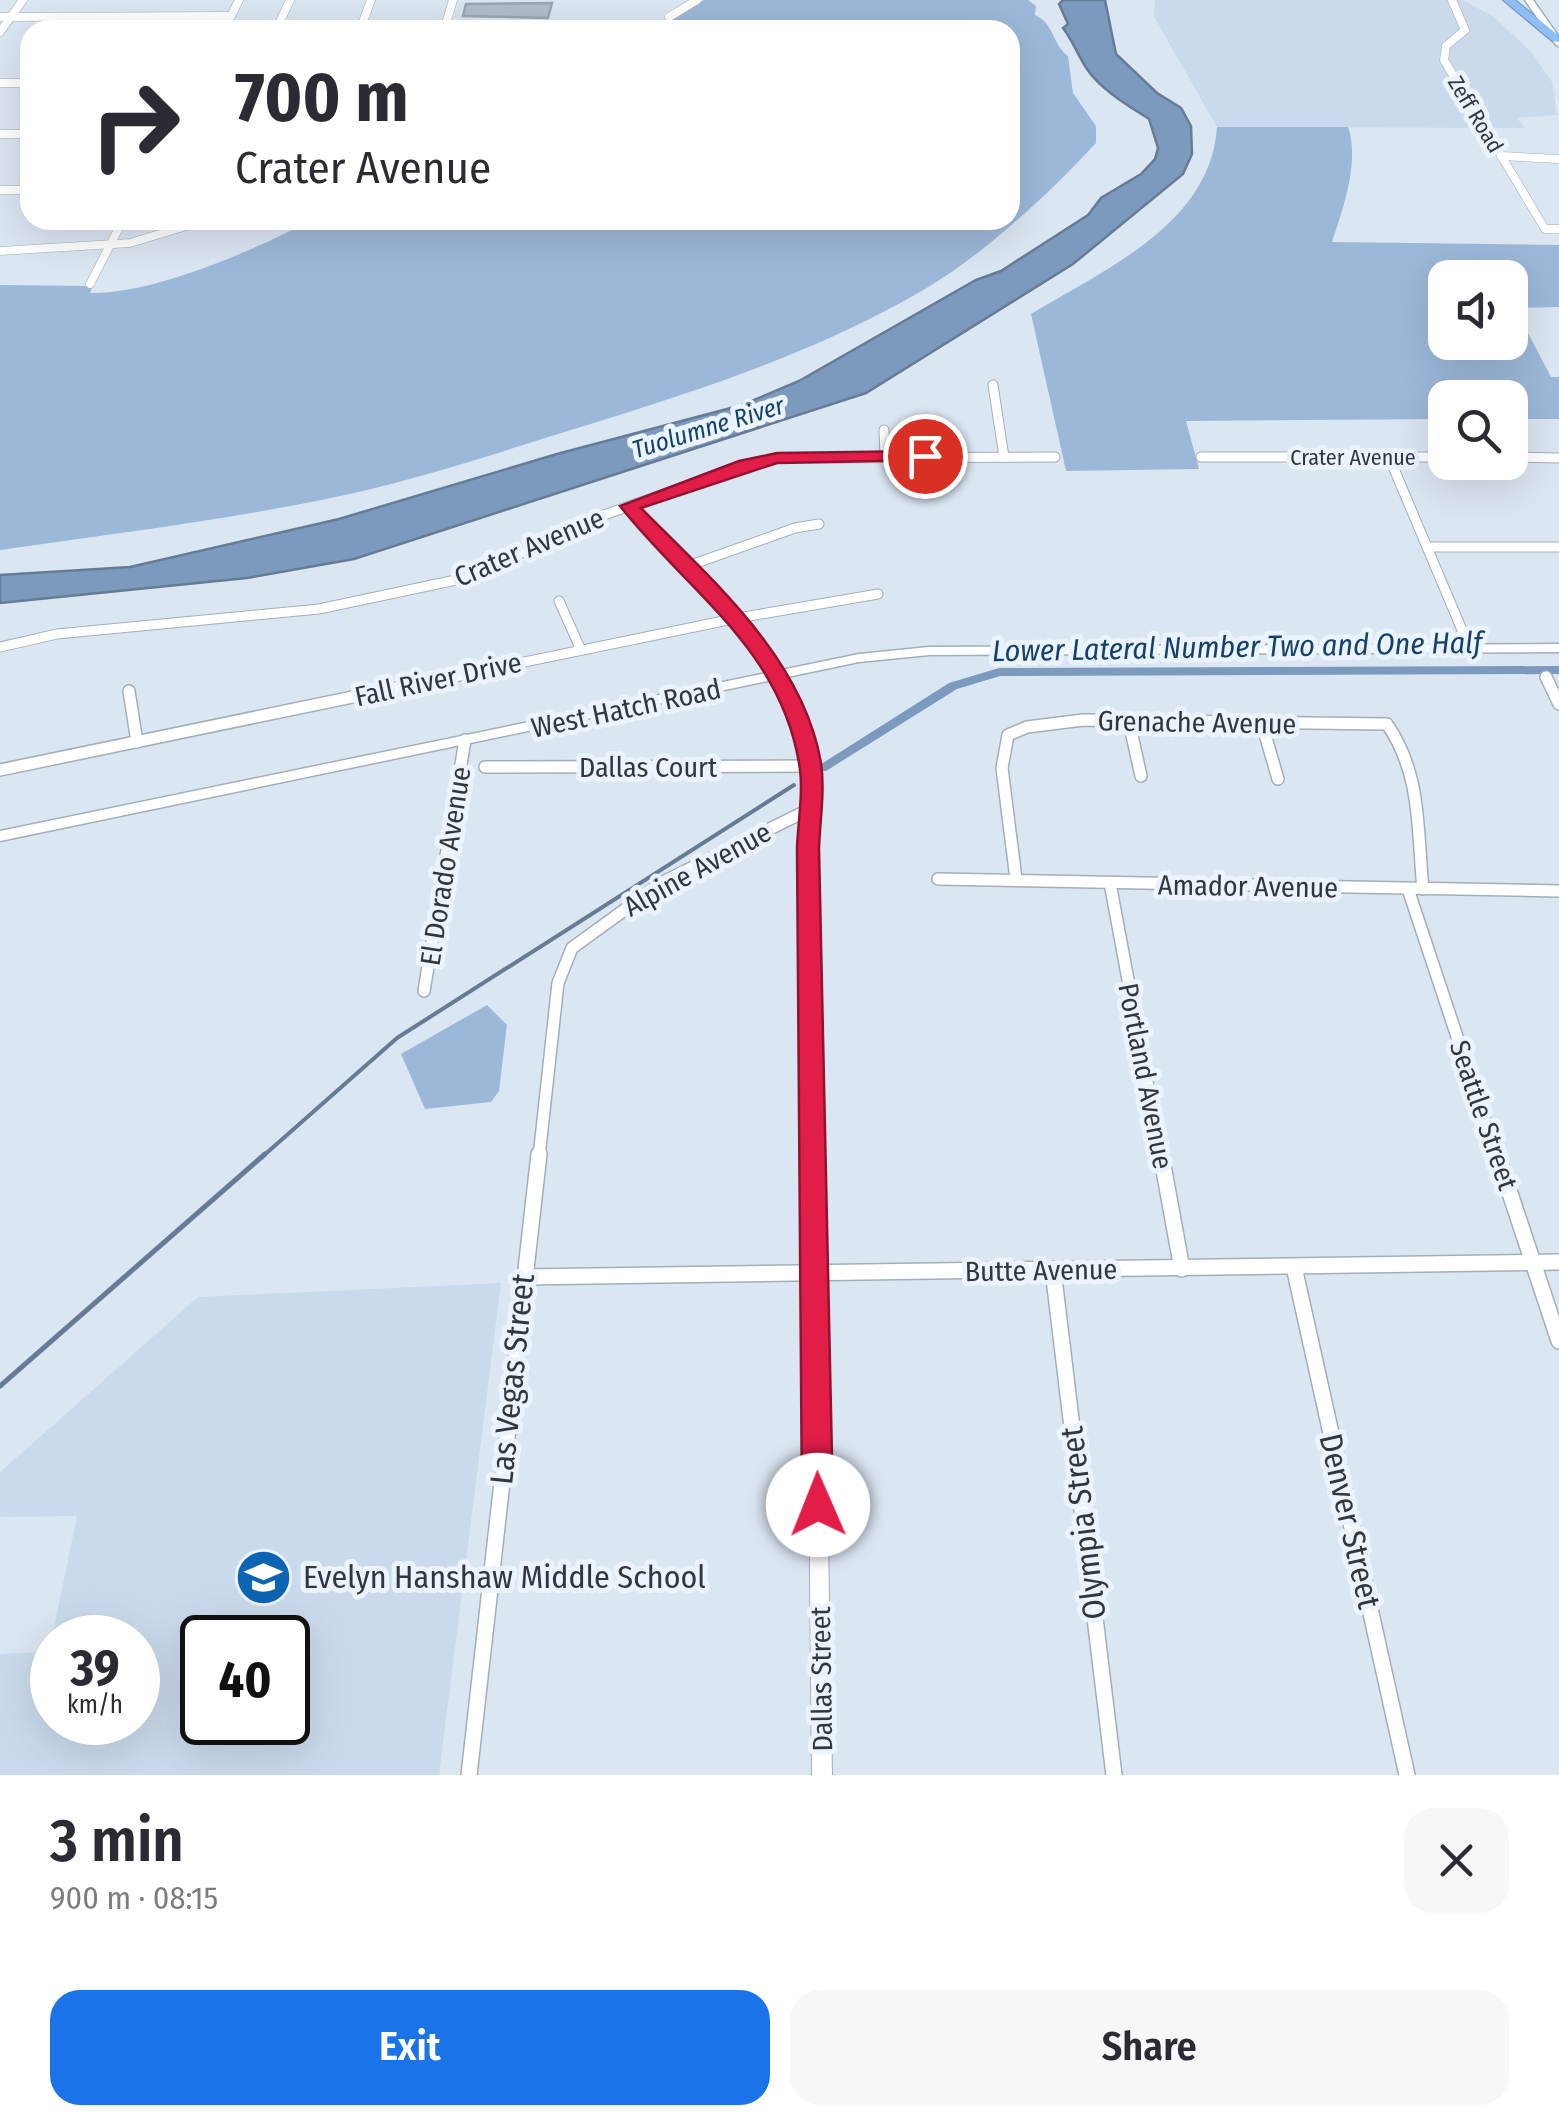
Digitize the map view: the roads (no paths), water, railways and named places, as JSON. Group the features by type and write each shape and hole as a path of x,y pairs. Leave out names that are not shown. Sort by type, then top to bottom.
{"highway":[{"path":"1508,0 1558,41"},
{"path":"1543,19 1559,22"}],"main road":[{"path":"1529,0 1558,41"},
{"name":"West Hatch Road","path":"0,836 860,658 929,651 1559,648"}],"street":[{"path":"0,32 23,0"},
{"path":"229,20 239,0"},
{"path":"680,0 694,2"},
{"name":"Zeff Road","path":"1452,0 1465,30 1446,46 1444,60 1546,229 1559,229"},
{"path":"669,17 694,2"},
{"path":"0,16 231,16"},
{"path":"1501,156 1559,157"},
{"path":"90,284 117,230"},
{"path":"0,251 107,248 171,230"},
{"path":"993,385 1004,457"},
{"path":"884,430 885,456"},
{"name":"Crater Avenue","path":"0,647 57,634 319,610 444,583 488,570 629,506 761,461 791,456 1055,458"},
{"name":"Crater Avenue","path":"1201,456 1428,457"},
{"path":"1389,457 1470,649"},
{"path":"1528,458 1559,458"},
{"name":"Dallas Street","path":"629,506 738,618 778,676 799,719 811,766 808,810 813,1273 822,1775"},
{"path":"688,566 796,528 819,524"},
{"path":"1426,547 1559,547"},
{"name":"Fall River Drive","path":"0,770 738,618 878,594"},
{"path":"558,602 581,650"},
{"path":"1546,677 1559,704"},
{"path":"129,691 138,742"},
{"name":"Grenache Avenue","path":"1016,878 1002,768 1008,735 1027,727 1065,722 1387,724"},
{"path":"1129,722 1140,776"},
{"path":"1262,724 1278,778"},
{"name":"Seattle Street","path":"1387,724 1401,740 1420,796 1416,889 1559,1341"},
{"name":"El Dorado Avenue","path":"424,991 465,740"},
{"name":"Dallas Court","path":"484,767 811,766"},
{"name":"Alpine Avenue","path":"558,983 572,948 621,909 663,882 808,810"},
{"name":"Amador Avenue","path":"938,879 1559,891"},
{"name":"Portland Avenue","path":"1110,883 1182,1268"},
{"name":"Las Vegas Street","path":"469,1775 558,983"},
{"name":"Butte Avenue","path":"523,1277 1559,1262"},
{"name":"Denver Street","path":"1294,1268 1407,1775"},
{"name":"Olympia Street","path":"1052,1270 1114,1775"}],"water":[{"name":"Tuolumne River","path":"1063,0 1105,0 1116,54 1157,93 1181,108 1191,126 1192,154 1183,174 1073,264 866,393 354,559 247,578 0,603 0,575 130,567 339,519 557,454 742,405 799,381 976,280 1001,271 1088,215 1101,198 1141,174 1155,159 1158,148 1149,119 1107,90 1084,64 1063,28 1068,24 1059,4"}],"waterway":[{"name":"Lower Lateral Number Two and One Half","path":"821,768 953,686 999,672 1559,670"},
{"name":"Lower Lateral Number Two and One Half","path":"262,1157 397,1038 794,785"},
{"name":"Lower Lateral Number Two and One Half","path":"0,1386 265,1154"}],"place":[{"name":"Evelyn Hanshaw Middle School","path":"264,1577"}]}
